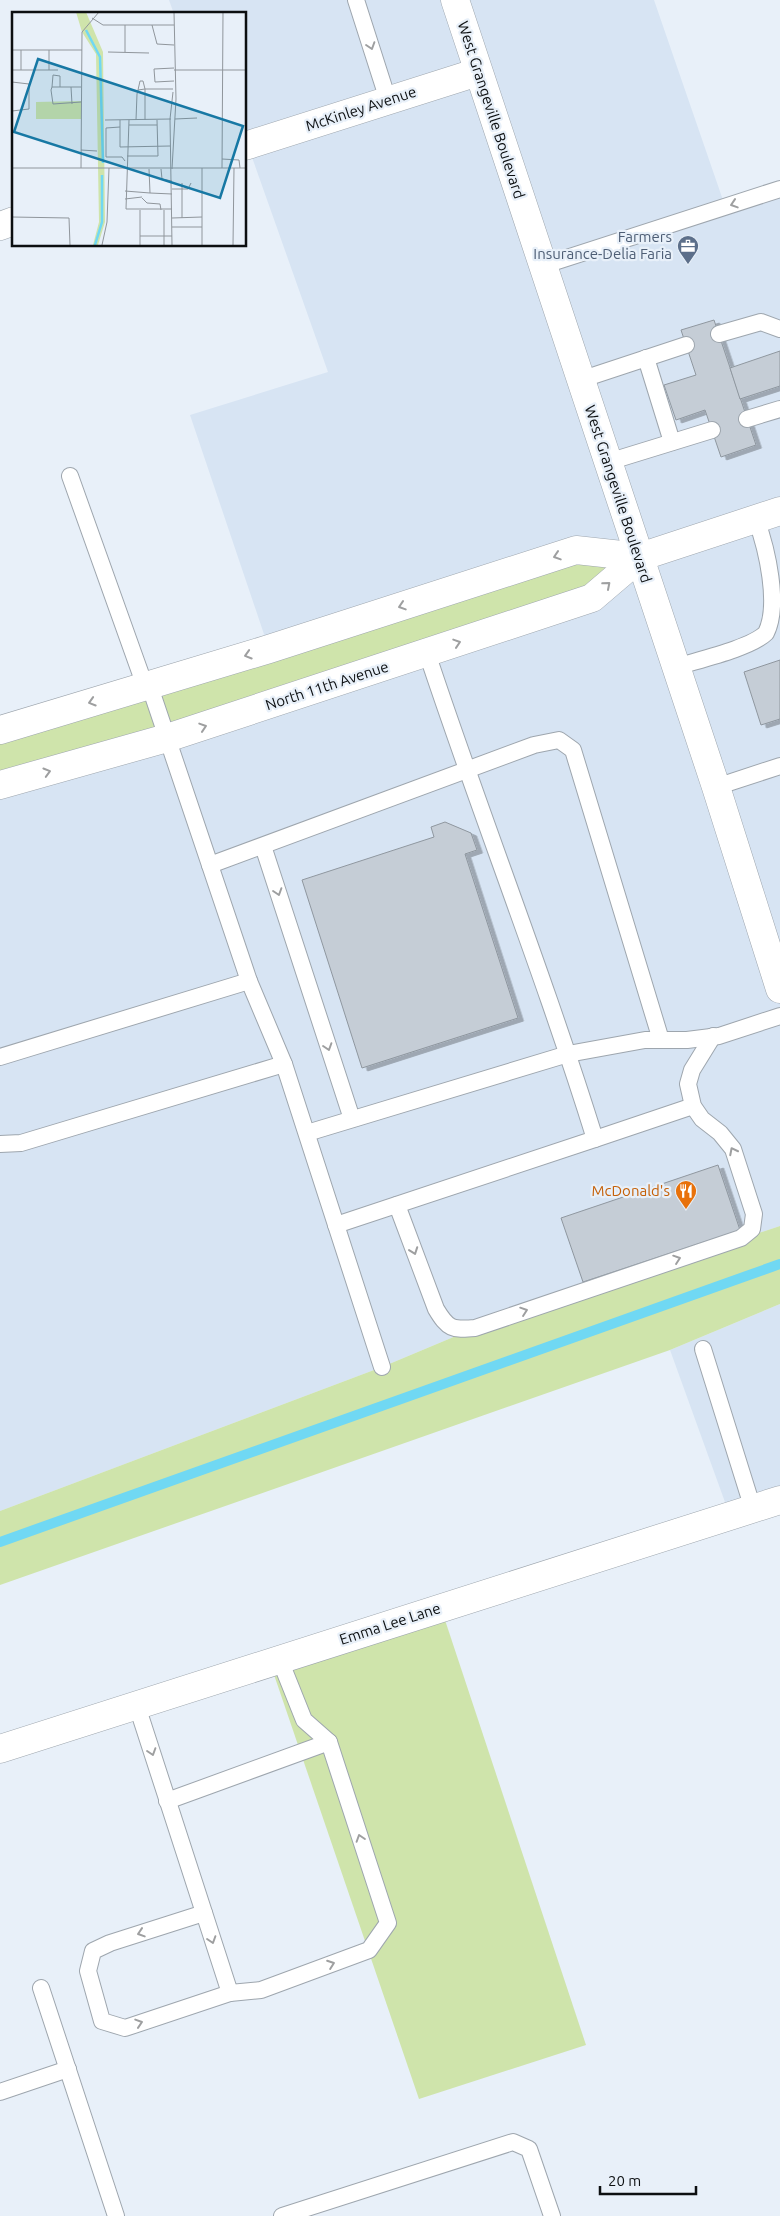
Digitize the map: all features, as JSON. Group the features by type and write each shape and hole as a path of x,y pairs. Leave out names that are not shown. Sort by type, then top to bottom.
{"main road":[{"name":"West Grangeville Boulevard","path":"455,0 716,787 780,988"},
{"name":"McKinley Avenue","path":"246,146 478,72"},
{"name":"North 11th Avenue","path":"0,785 167,738 592,598 640,557 768,515"},
{"name":"North 11th Avenue","path":"0,730 269,649 576,550 640,557"},
{"name":"Emma Lee Lane","path":"0,1749 780,1500"}],"lane":[{"path":"356,0 388,100"},
{"path":"542,266 780,189"},
{"path":"719,334 762,322 780,329"},
{"path":"580,380 686,345"},
{"path":"646,358 672,442"},
{"path":"747,419 780,410"},
{"path":"608,462 712,430"},
{"path":"70,476 167,738 249,981 284,1064 382,1367"},
{"path":"676,667 748,644 765,634 773,623 776,606 768,515"},
{"path":"427,653 466,771 568,1054 595,1139"},
{"path":"210,866 534,745 559,740 573,750 661,1040"},
{"path":"716,787 780,766"},
{"path":"263,846 352,1119"},
{"path":"0,1056 249,981"},
{"path":"307,1133 568,1054 644,1040 713,1036 780,1016"},
{"path":"397,1205 436,1310 445,1324 456,1329 475,1328 741,1238 752,1229 754,1214 733,1149 720,1134 702,1119 693,1106 688,1084 692,1070 713,1036"},
{"path":"0,1144 21,1143 284,1064"},
{"path":"336,1225 693,1106"},
{"path":"703,1349 753,1509"},
{"path":"204,1913 110,1943 92,1951 88,1971 102,2021 125,2028 230,1993 261,1990 369,1950 388,1923 329,1742 304,1720 280,1660"},
{"path":"137,1706 230,1993"},
{"path":"167,1801 329,1742"},
{"path":"40,1988 116,2216"},
{"path":"0,2092 68,2069"},
{"path":"282,2216 513,2142 529,2149 552,2216"}],"shaded area":[{"path":"169,0 654,0 725,206 780,189 780,1226 475,1328 382,1367 0,1511 0,785 269,649 190,415 328,372 248,146 246,146 246,12 173,12"},
{"path":"780,1304 780,1500 730,1516 670,1350"}],"green space":[{"path":"576,550 640,557 592,598 0,785 0,730"},
{"path":"780,1226 780,1304 670,1350 0,1585 0,1511 382,1367 475,1328"},
{"path":"441,1608 586,2045 419,2099 270,1663"}],"building":[{"path":"714,320 756,445 721,457 705,410 676,420 664,385 696,375 681,330"},
{"path":"780,351 780,386 740,399 730,368"},
{"path":"780,660 780,719 761,725 744,672"},
{"path":"445,822 471,833 477,850 465,854 518,1018 362,1068 302,880 434,837 431,827"},
{"path":"718,1165 740,1230 583,1282 561,1218"}],"waterway":[{"path":"0,1542 780,1264"}],"place":[{"name":"Farmers Insurance-Delia Faria","path":"688,265"},
{"name":"McDonald's","path":"686,1210"}]}
